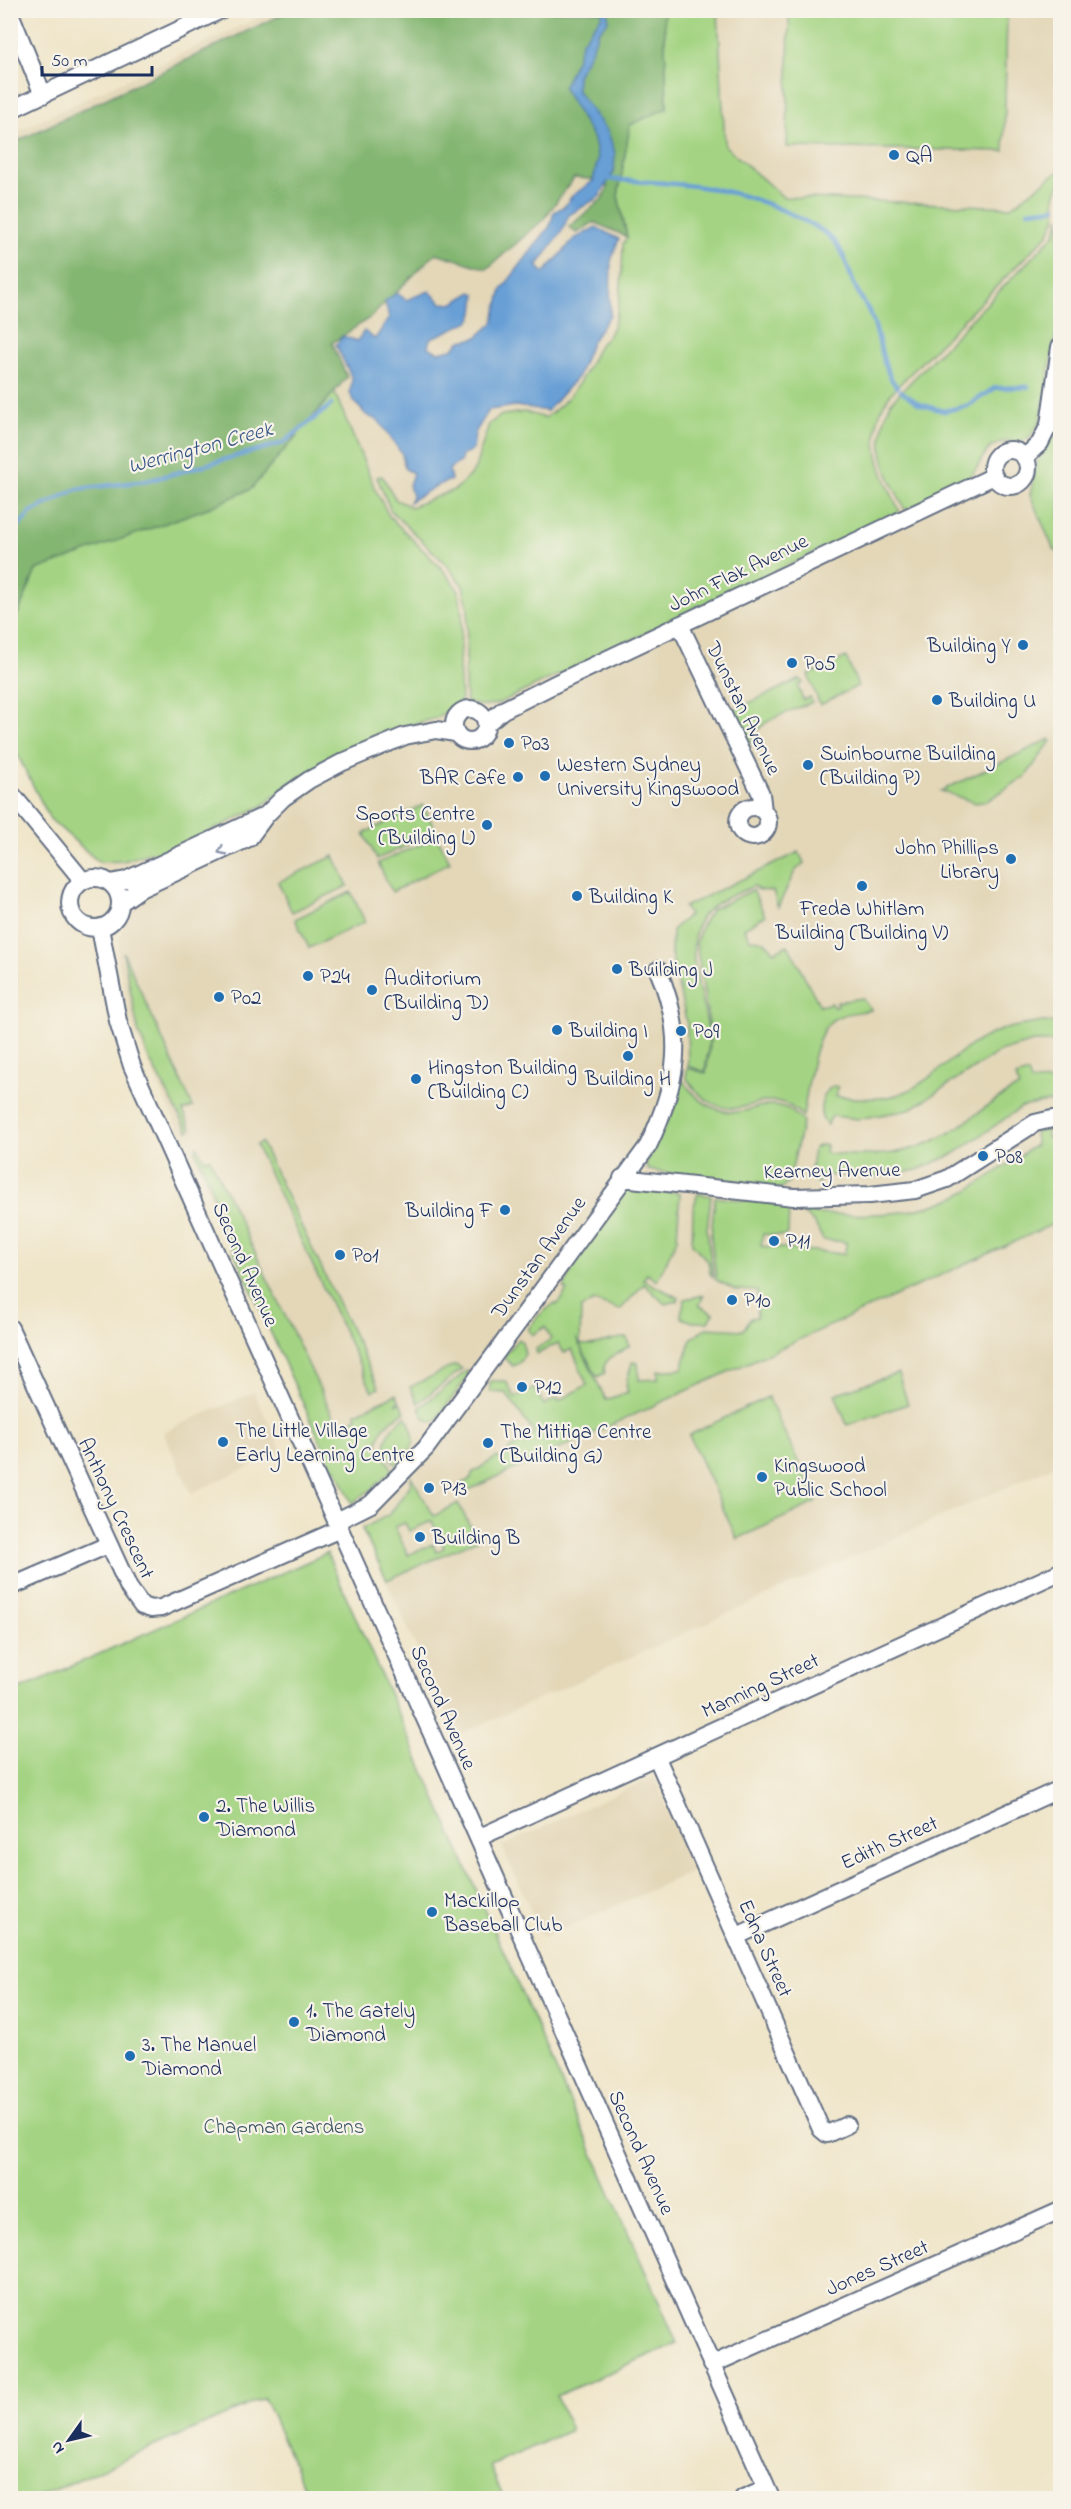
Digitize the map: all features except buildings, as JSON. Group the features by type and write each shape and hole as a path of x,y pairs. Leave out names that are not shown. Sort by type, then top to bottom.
{"street":[{"path":"10,110 222,10"},
{"path":"10,13 43,95"},
{"path":"1025,456 1040,443 1049,425 1060,347"},
{"path":"1012,449 1025,456 1028,465 1027,474 1018,484 1010,486 1002,484 994,476 993,462 999,453 1012,449"},
{"name":"John Flak Avenue","path":"483,718 994,476"},
{"name":"Dunstan Avenue","path":"680,625 761,794 763,811"},
{"path":"110,883 126,880 266,814 296,789 351,758 393,740 455,726 464,710 472,709 483,718 483,733 473,740 463,739 455,726"},
{"path":"10,792 82,881"},
{"path":"120,903 140,889 249,838 266,814"},
{"path":"96,878 110,883 115,888 120,903 112,921 100,927 85,926 78,921 70,908 72,893 82,881 96,878"},
{"name":"Second Avenue","path":"100,927 118,1021 132,1066 478,1838 768,2494"},
{"name":"Dunstan Avenue","path":"338,1525 371,1504 426,1448 648,1146 661,1118 674,1077 674,1029 667,994 658,970"},
{"name":"Kearney Avenue","path":"622,1179 794,1197 870,1195 915,1190 947,1179 1035,1123 1052,1119 1060,1120"},
{"name":"Anthony Crescent","path":"10,1328 108,1545 135,1598 146,1608 156,1610 338,1525"},
{"path":"10,1587 108,1545"},
{"name":"Manning Street","path":"478,1838 1060,1572"},
{"name":"Edna Street","path":"657,1758 822,2132 828,2134 847,2126"},
{"name":"Edith Street","path":"737,1936 1060,1789"},
{"name":"Jones Street","path":"711,2365 1060,2210"},
{"path":"743,2499 768,2494"}],"shaded area":[{"name":"Western Sydney University Kingswood","path":"272,11 1060,11 1060,1463 457,1736 129,1020 117,952 128,905 112,872 100,867 85,854 54,821 11,740 11,134"},
{"name":"The Little Village Early Learning Centre","path":"254,1392 282,1452 191,1493 163,1432"},
{"path":"654,1776 694,1871 543,1938 502,1846"}],"green space":[{"path":"289,11 664,11 667,108 630,125 618,196 627,237 594,222 577,233 569,227 603,198 608,187 590,179 574,178 543,220 487,269 436,253 371,317 332,343 347,377 251,489 213,506 36,570 11,630 11,144"},
{"path":"664,11 718,11 725,146 783,197 1011,207 1060,170 1060,183 1055,196 1056,216 1049,233 894,390 884,405 878,420 877,451 886,482 900,512 497,704 485,706 466,703 468,607 463,586 447,565 391,511 377,477 382,476 396,500 411,507 456,489 474,471 489,424 502,415 525,412 545,418 570,396 582,379 598,347 609,335 617,315 622,279 623,244 627,237 618,196 630,125 667,108"},
{"path":"789,11 1007,14 1004,151 787,147"},
{"path":"1060,217 1060,310 1041,419 1024,441 1001,442 993,446 974,472 964,481 905,510 887,470 881,445 885,418 891,402 1055,234"},
{"path":"334,391 376,491 389,516 444,571 459,591 462,616 459,663 461,701 436,718 376,735 376,740 359,745 290,783 262,806 156,858 152,852 124,861 99,862 50,819 11,742 11,631 36,570 251,489"},
{"path":"1060,404 1060,554 1053,548 1030,495 1036,464 1057,426"},
{"path":"846,657 858,686 820,705 808,675"},
{"path":"800,679 803,683 798,686 803,700 810,697 812,702 765,723 753,737 750,746 732,711"},
{"path":"1050,739 1051,741 1026,776 987,801 976,803 941,791"},
{"path":"423,805 436,832 377,859 364,833"},
{"path":"437,837 450,862 392,892 378,863"},
{"path":"799,852 804,863 795,871 778,907 773,891 758,890 754,886 718,902 702,917 696,929 694,959 707,1021 709,1044 705,1072 688,1066 687,1024 671,954 672,930 689,915 684,907"},
{"path":"334,856 348,886 292,912 278,882"},
{"path":"753,890 765,916 744,928 750,939 764,942 774,952 788,945 820,1006 832,1003 833,1007 838,1005 837,1002 862,998 871,1010 843,1015 834,1019 827,1026 821,1036 812,1063 803,1116 789,1105 778,1101 736,1108 720,1107 695,1090 686,1077 687,1068 706,1073 711,1037 696,942 702,925 712,909"},
{"path":"351,892 365,922 309,948 295,919"},
{"path":"123,952 193,1107 183,1111 191,1129 188,1131 150,1061 138,1030"},
{"path":"1043,1022 1060,1023 1060,1042 1033,1042 999,1052 909,1110 858,1119 832,1116 827,1125 824,1121 821,1104 825,1094 833,1086 838,1087 836,1096 871,1098 897,1095 916,1086 967,1048 995,1032"},
{"path":"1028,1073 1031,1082 1060,1081 1060,1100 1022,1107 954,1154 917,1170 877,1177 819,1175 819,1184 810,1177 814,1148 826,1145 825,1153 861,1155 910,1150 957,1128 1019,1087 1016,1077"},
{"path":"681,1081 702,1101 717,1109 734,1112 769,1105 779,1106 789,1109 803,1121 789,1181 782,1188 773,1189 648,1170 646,1162 672,1113"},
{"path":"1047,1129 1047,1138 1060,1140 1060,1221 464,1492 458,1485 471,1479 472,1473 497,1457 499,1459 509,1453 508,1451 534,1433 506,1393 490,1392 490,1381 506,1381 515,1398 535,1388 544,1405 557,1398 559,1401 587,1385 572,1349 564,1353 558,1343 537,1354 536,1349 551,1339 545,1327 532,1335 528,1329 538,1316 555,1303 557,1305 567,1290 564,1288 575,1263 575,1256 623,1191 633,1188 680,1193 677,1239 657,1281 647,1274 643,1280 679,1298 678,1301 665,1304 644,1284 620,1310 594,1301 581,1308 580,1344 592,1345 627,1338 629,1346 608,1360 604,1368 605,1373 597,1377 576,1338 606,1400 628,1392 627,1380 632,1362 638,1363 639,1380 658,1379 658,1371 682,1369 691,1339 706,1328 743,1330 751,1318 757,1317 757,1291 736,1290 716,1280 711,1236 715,1197 789,1205 788,1234 785,1236 763,1234 761,1246 845,1254 846,1242 823,1240 815,1224 794,1204 813,1204 814,1214 852,1215 909,1211 927,1207 963,1193 982,1182 1036,1145 1035,1132"},
{"path":"261,1142 379,1388 372,1391 256,1145"},
{"path":"197,1146 204,1159 210,1158 338,1427 357,1417 356,1413 396,1394 399,1400 396,1405 400,1402 405,1412 386,1426 380,1435 378,1446 381,1447 393,1470 352,1503 336,1468 333,1469 224,1230 209,1182 196,1152"},
{"path":"698,1193 711,1196 707,1230 713,1277 710,1274 708,1261 692,1244 693,1209"},
{"path":"704,1295 699,1305 714,1314 708,1322 693,1322 682,1318 685,1299"},
{"path":"518,1339 522,1342 525,1354 519,1363 513,1366 503,1357"},
{"path":"455,1365 462,1369 418,1403 410,1387"},
{"path":"467,1371 468,1376 435,1422 425,1419 419,1408"},
{"path":"898,1373 908,1404 847,1425 835,1394"},
{"path":"768,1397 817,1502 737,1539 689,1435"},
{"path":"406,1416 414,1442 409,1453 397,1465 387,1452 386,1439 389,1432"},
{"path":"411,1476 434,1516 458,1503 477,1540 387,1580 362,1529 390,1514 411,1484","holes":["432,1521 444,1548 436,1552 433,1544 408,1555 395,1527 405,1523 409,1531"]},
{"name":"Chapman Gardens","path":"327,1553 677,2343 556,2396 571,2430 490,2466 504,2498 309,2498 264,2398 36,2498 11,2498 11,1693"}],"water":[{"path":"602,11 608,11 608,21 598,32 592,49 577,76 577,91 608,132 615,153 614,172 599,197 569,215 561,233 537,266 544,273 574,239 596,227 619,239 611,261 610,315 592,341 578,376 547,411 516,406 489,410 475,433 473,450 463,454 460,462 449,469 451,480 409,502 412,496 409,485 413,473 405,469 402,454 379,421 366,415 353,400 350,393 352,378 336,345 343,336 357,341 364,331 375,339 389,318 385,301 397,293 406,300 429,291 442,303 452,304 472,292 476,294 474,314 470,321 430,339 428,347 438,352 452,349 461,341 476,338 493,323 502,289 550,226 554,212 565,206 572,196 593,181 598,159 594,139 563,88 582,41 602,16"}],"waterway":[{"path":"606,179 680,184 726,191 773,206 822,231 835,242 843,255 869,311 887,370 897,387"},
{"path":"1028,211 1056,208"},
{"path":"901,391 919,404 944,411 967,406 995,388 1028,387"},
{"name":"Werrington Creek","path":"10,536 31,512 77,489 147,481 283,443 331,405"}],"place":[{"name":"QA","path":"894,155"},
{"name":"Building Y","path":"1023,645"},
{"name":"P05","path":"792,663"},
{"name":"Building U","path":"937,700"},
{"name":"P03","path":"509,743"},
{"name":"Swinbourne Building (Building P)","path":"808,765"},
{"name":"Western Sydney University Kingswood","path":"545,776"},
{"name":"BAR Cafe","path":"518,777"},
{"name":"Sports Centre (Building L)","path":"487,825"},
{"name":"John Phillips Library","path":"1011,859"},
{"name":"Freda Whitlam Building (Building V)","path":"862,886"},
{"name":"Building K","path":"577,896"},
{"name":"Building J","path":"617,969"},
{"name":"P24","path":"308,976"},
{"name":"Auditorium (Building D)","path":"372,990"},
{"name":"P02","path":"219,997"},
{"name":"Building I","path":"557,1030"},
{"name":"P09","path":"681,1031"},
{"name":"Building H","path":"628,1056"},
{"name":"Hingston Building (Building C)","path":"416,1079"},
{"name":"P08","path":"983,1156"},
{"name":"Building F","path":"505,1210"},
{"name":"P11","path":"774,1241"},
{"name":"P01","path":"340,1255"},
{"name":"P10","path":"732,1300"},
{"name":"P12","path":"522,1387"},
{"name":"The Little Village Early Learning Centre","path":"223,1442"},
{"name":"The Mittiga Centre (Building G)","path":"488,1443"},
{"name":"Kingswood Public School","path":"762,1477"},
{"name":"P13","path":"429,1488"},
{"name":"Building B","path":"420,1537"},
{"name":"2. The Willis Diamond","path":"204,1817"},
{"name":"Mackillop Baseball Club","path":"432,1912"},
{"name":"1. The Gately Diamond","path":"294,2022"},
{"name":"3. The Manuel Diamond","path":"130,2056"}]}
